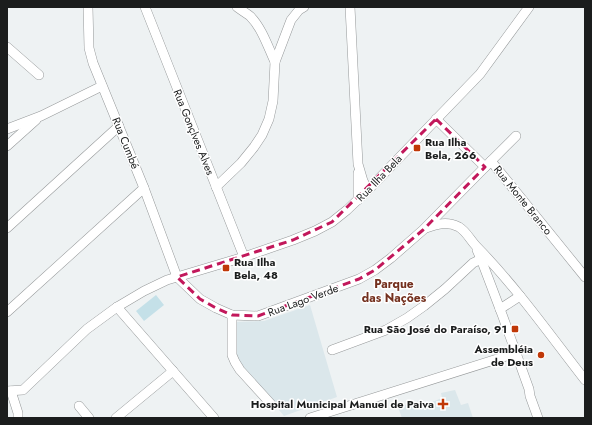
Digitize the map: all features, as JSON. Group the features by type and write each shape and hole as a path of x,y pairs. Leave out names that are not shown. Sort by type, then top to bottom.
{"street":[{"name":"Rua Cumbé","path":"88,7 89,48 93,63 144,188 177,277"},
{"name":"Rua Gonçlves Alves","path":"145,7 244,257"},
{"path":"237,7 250,16 257,25 275,62"},
{"path":"216,187 241,163 262,134 269,119 273,101 275,62 291,20 299,10 304,7"},
{"path":"350,7 358,164 358,200"},
{"name":"Rua Ilha Bela","path":"23,390 87,329 117,307 144,291 167,280 294,240 332,222 348,210 480,74 529,7"},
{"path":"263,36 272,41 284,39"},
{"path":"7,47 39,75"},
{"path":"7,129 41,116 102,86"},
{"path":"7,146 41,116"},
{"path":"436,119 488,164 516,136"},
{"path":"7,228 119,126"},
{"path":"358,164 363,181 368,190"},
{"name":"Rua Monte Branco","path":"423,230 488,164 585,277"},
{"path":"7,312 144,188"},
{"path":"423,230 436,224 453,224 461,228 472,242 481,259 500,309 538,418"},
{"name":"Rua Lago Verde","path":"177,277 200,299 216,308 232,315 258,316 359,278 375,270 423,230"},
{"path":"472,242 498,269 585,380"},
{"path":"332,350 386,330 407,318 424,306 473,263 481,259"},
{"path":"500,309 520,296"},
{"path":"117,307 214,418"},
{"path":"232,315 232,355 234,362 271,404"},
{"path":"310,418 516,353"},
{"path":"116,418 173,371"},
{"path":"23,390 18,415 9,391 23,390"},
{"path":"79,406 89,418"}],"highlighted area":[{"path":"436,119 485,167 423,230 375,270 359,279 258,316 232,315 216,308 200,299 177,277 293,240 332,222"}],"shaded area":[{"path":"156,295 164,305 144,321 136,311"},
{"path":"310,305 337,397 284,416 232,354 234,322 264,321"},
{"name":"Hospital Municipal Manuel de Paiva","path":"455,390 461,405 468,403 473,418 402,418 398,407 419,401 422,406 442,398 441,393"}],"place":[{"name":"Rua Ilha Bela, 266","path":"417,148"},
{"name":"Rua Ilha Bela, 48","path":"226,268"},
{"name":"Rua São José do Paraíso, 91","path":"515,329"},
{"name":"Assembléia de Deus","path":"541,355"},
{"name":"Hospital Municipal Manuel de Paiva","path":"443,404"}],"district":[{"name":"Parque das Nações","path":"394,291"}]}
